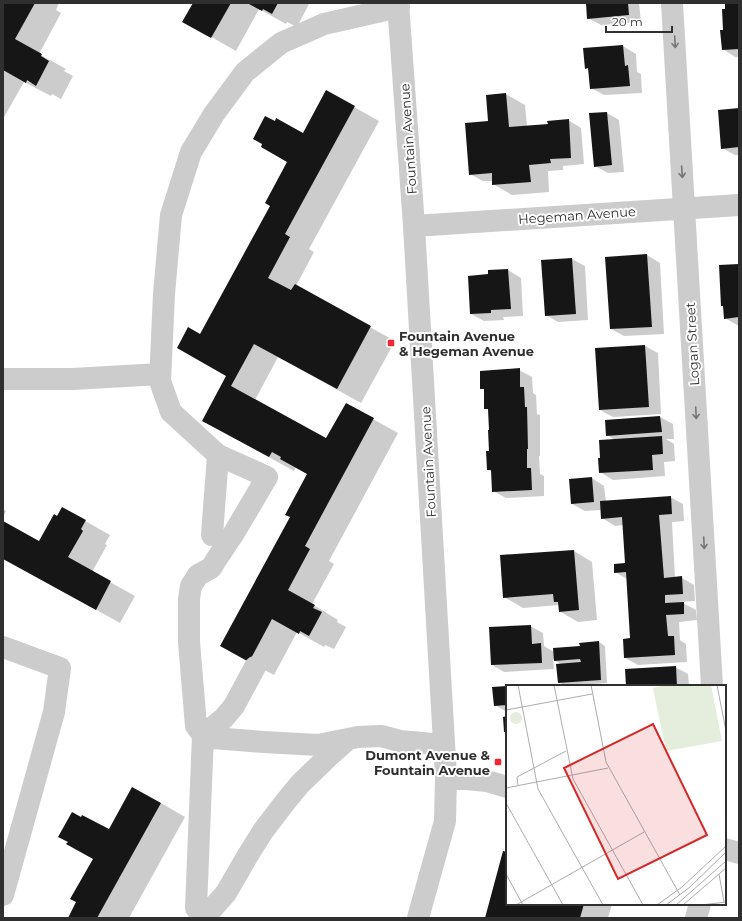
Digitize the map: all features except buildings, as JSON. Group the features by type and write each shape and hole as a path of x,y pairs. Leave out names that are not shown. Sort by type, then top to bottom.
{"street":[{"name":"Logan Street","path":"672,3 712,685"},
{"name":"Fountain Avenue","path":"398,5 414,226 446,777 444,820 418,918"},
{"path":"398,5 324,24 281,43 245,72 214,114 191,152 171,215 164,294 160,381 171,412 218,455 266,477 234,533 211,568 198,575 191,586 189,599 189,642 196,726 203,735 213,738 318,744 358,737 381,736 400,741 444,746"},
{"name":"Hegeman Avenue","path":"414,226 739,205"},
{"path":"3,379 73,379 160,374"},
{"path":"212,535 218,455"},
{"path":"3,647 60,668 54,712 3,895"},
{"path":"255,667 234,706 224,718 203,735 196,908 204,918 226,893 263,831 286,801 300,784 347,740"},
{"path":"446,777 487,781 506,787"},
{"path":"726,849 739,853"},
{"path":"696,918 700,905"}],"place":[{"name":"Fountain Avenue & Hegeman Avenue","path":"391,343"},
{"name":"Dumont Avenue & Fountain Avenue","path":"498,762"}]}
